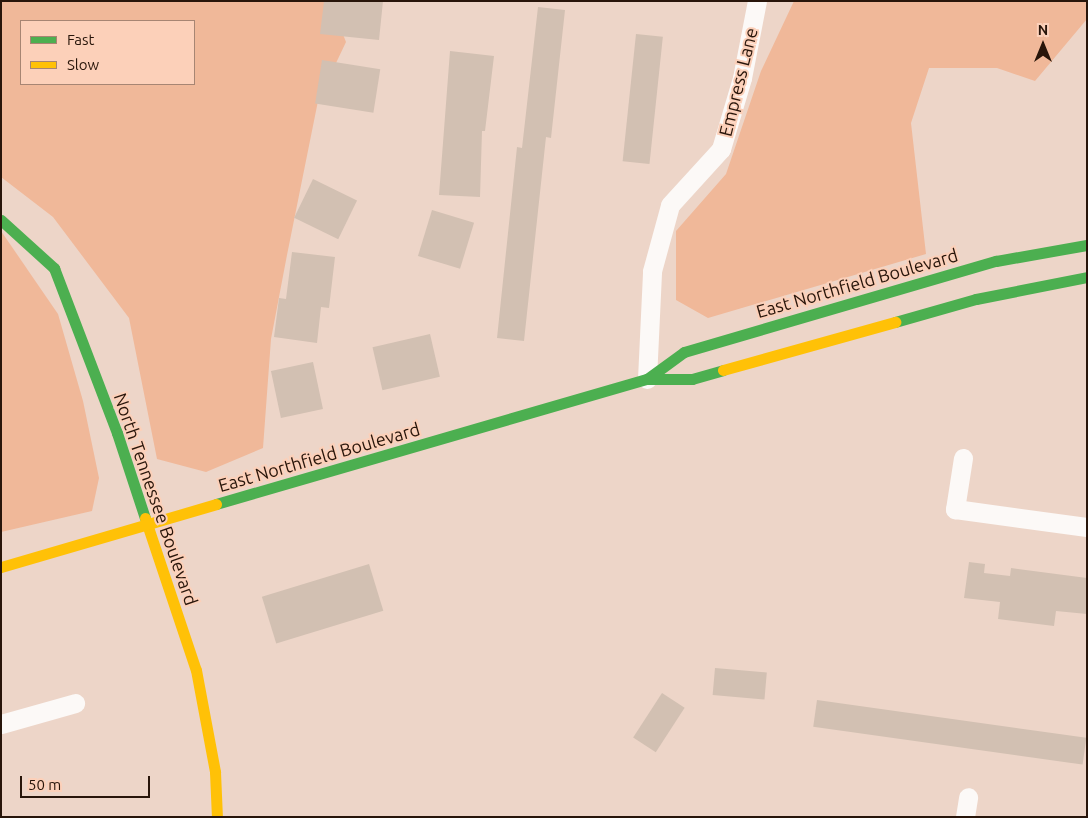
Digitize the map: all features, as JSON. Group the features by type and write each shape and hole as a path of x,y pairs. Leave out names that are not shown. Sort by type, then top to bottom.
{"main road":[{"name":"North Tennessee Boulevard","path":"1,220 54,268 118,433 196,670 215,772 217,817"},
{"name":"East Northfield Boulevard","path":"647,379 684,352 996,261 1087,245"},
{"name":"East Northfield Boulevard","path":"1,567 647,379 692,379 976,300 1087,277"}],"street":[{"name":"Empress Lane","path":"647,379 652,271 670,205 721,149 742,78 757,1"},
{"path":"963,458 955,509 1087,528"},
{"path":"1,724 75,703"},
{"path":"965,817 968,796"}],"shaded area":[{"path":"1,1 330,1 346,42 318,101 271,339 263,448 206,472 157,459 129,318 53,217 1,177"},
{"path":"794,1 1087,1 1087,19 1035,81 997,68 929,68 911,123 926,254 708,318 676,300 676,231 726,174 761,71"},
{"path":"1,231 58,314 83,401 99,478 92,511 1,532"}],"building":[{"path":"324,1 383,1 379,40 320,34"},
{"path":"538,7 565,10 551,138 546,137 524,341 497,338 517,147 522,148"},
{"path":"636,34 663,37 649,164 623,161"},
{"path":"450,51 494,56 485,131 482,131 480,197 439,195"},
{"path":"322,60 380,69 373,113 315,103"},
{"path":"313,179 357,200 338,239 294,218"},
{"path":"432,210 474,223 460,269 418,256"},
{"path":"292,252 335,257 329,308 321,307 317,343 274,337 279,298 286,299"},
{"path":"430,334 440,377 382,390 373,347"},
{"path":"313,362 323,409 281,418 271,371"},
{"path":"969,562 985,564 984,573 1010,576 1011,568 1087,578 1087,614 1056,611 1054,626 998,619 1000,602 964,598"},
{"path":"369,564 383,611 276,644 262,597"},
{"path":"715,668 767,673 764,699 713,695"},
{"path":"662,693 685,708 656,752 633,737"},
{"path":"817,700 1086,738 1083,765 813,727"}],"traffic: fast":[{"path":"1,220 54,268 117,433 145,518"},
{"path":"647,379 684,352 996,261 1087,245"},
{"path":"895,322 976,299 1087,277"},
{"path":"216,504 647,379 692,379 723,370"}],"traffic: slow":[{"path":"723,370 895,322"},
{"path":"1,567 216,504"},
{"path":"145,518 196,670 215,772 217,817"}]}
